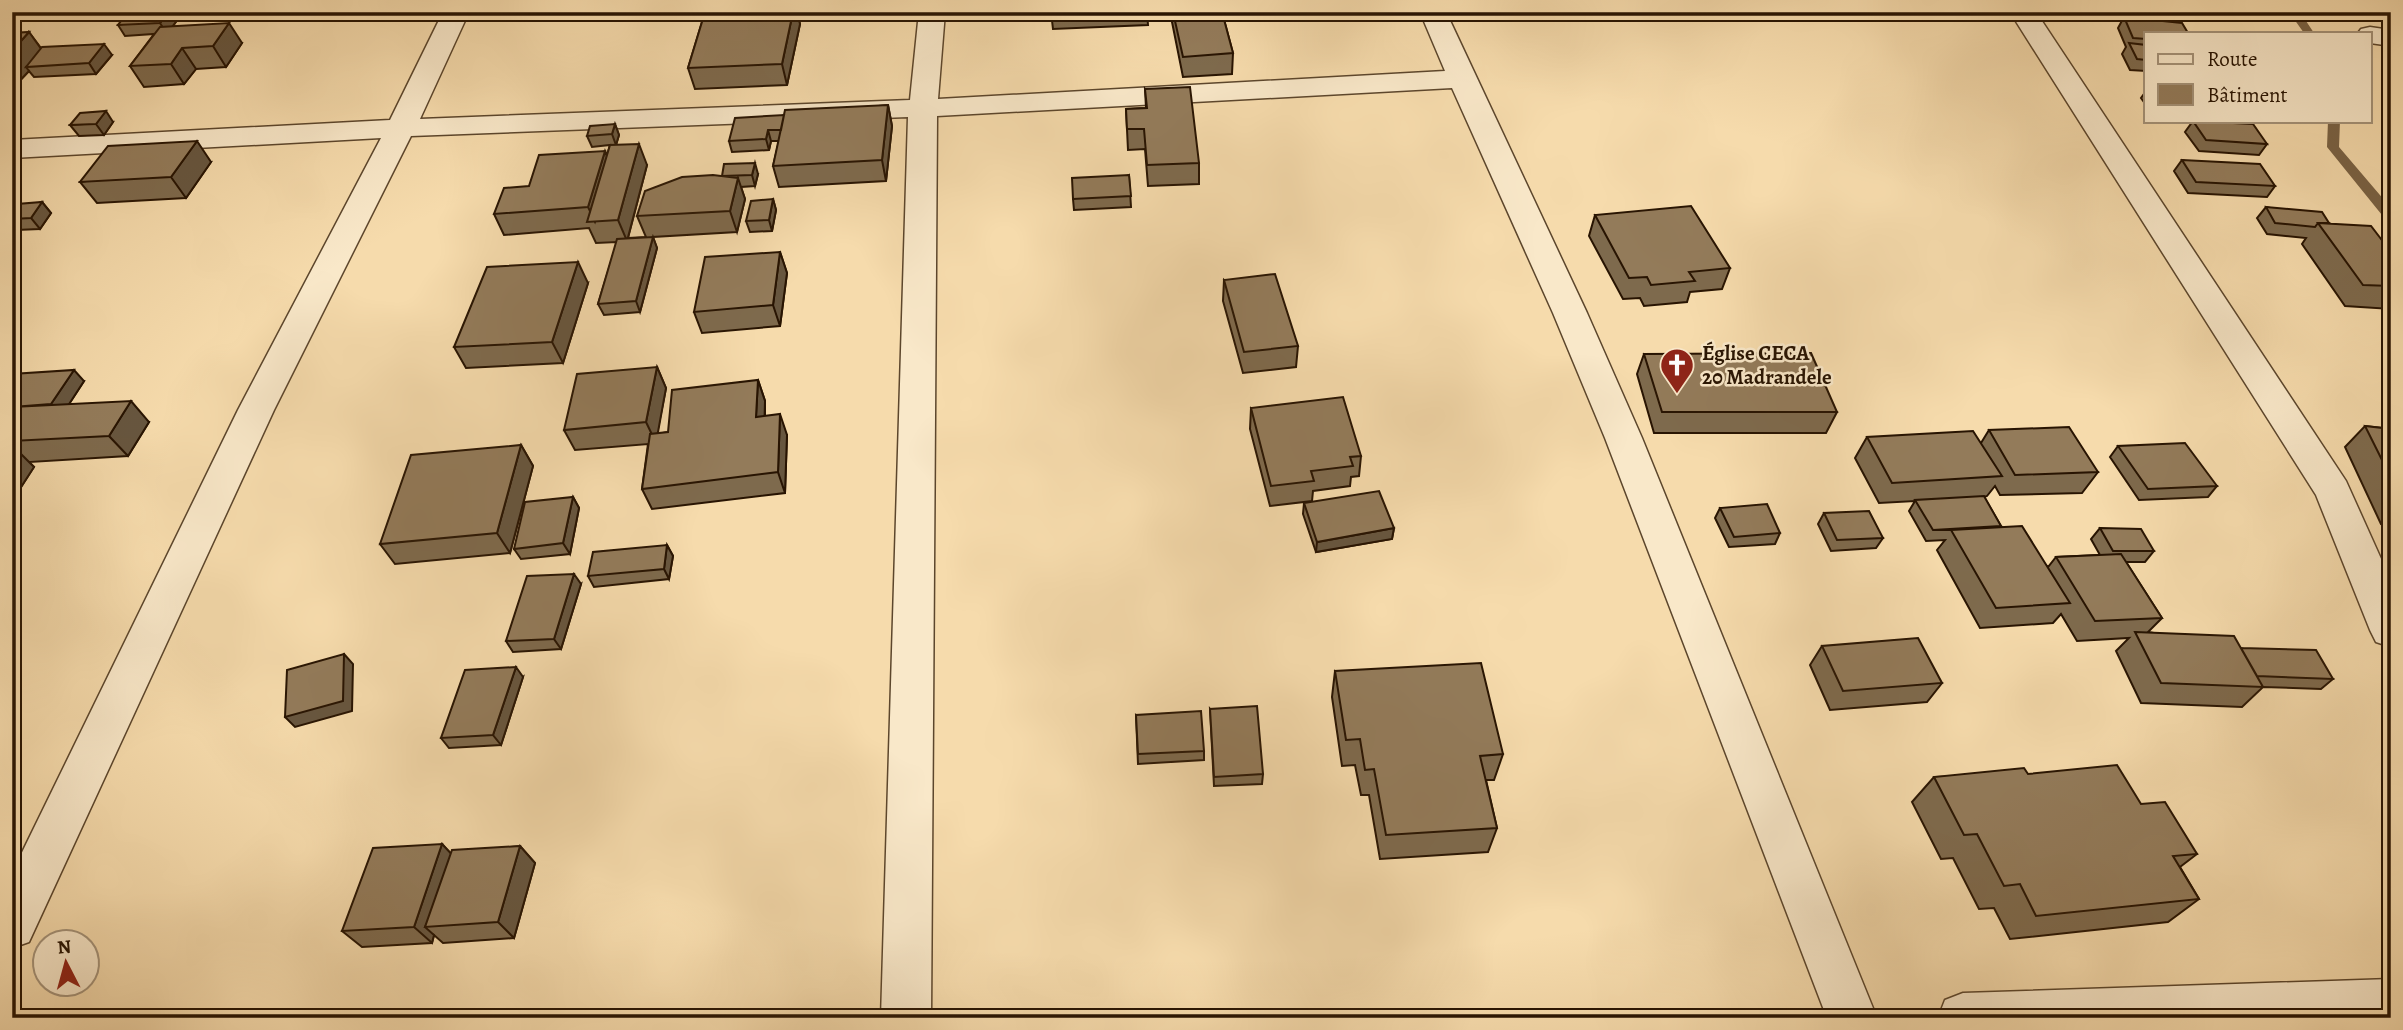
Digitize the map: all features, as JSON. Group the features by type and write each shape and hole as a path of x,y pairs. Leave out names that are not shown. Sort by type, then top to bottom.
{"street":[{"path":"12,925 256,410 401,128 456,12"},
{"path":"906,1018 923,108 932,12"},
{"path":"1433,12 1461,79 1588,354 1655,515 1852,1018"},
{"path":"2023,12 2333,491 2391,630"},
{"path":"2372,35 2391,38"},
{"path":"12,149 401,128 923,108 1461,79"},
{"path":"1963,1018 2391,1004"}],"building":[{"path":"128,12 169,12 160,23 118,25"},
{"path":"705,12 793,12 782,64 688,68"},
{"path":"1173,12 1222,12 1233,53 1183,57"},
{"path":"2124,17 2182,23 2187,32 2144,32 2144,39 2133,38"},
{"path":"229,23 213,46 182,48 171,64 130,66 160,27"},
{"path":"29,32 12,51 12,33"},
{"path":"2129,43 2144,45 2144,60 2137,59"},
{"path":"104,44 89,63 26,67 42,47"},
{"path":"1190,87 1199,163 1147,165 1144,129 1127,129 1126,109 1147,108 1145,89"},
{"path":"888,105 882,160 773,166 785,110"},
{"path":"106,111 96,124 70,125 80,113"},
{"path":"784,115 781,130 768,130 766,139 729,141 735,118"},
{"path":"2194,122 2253,124 2267,144 2206,140"},
{"path":"615,124 612,134 587,136 590,126"},
{"path":"197,141 171,177 80,182 108,146"},
{"path":"639,144 618,220 587,222 610,145"},
{"path":"605,151 588,207 494,214 504,188 529,186 539,155"},
{"path":"2182,160 2260,164 2275,186 2196,182"},
{"path":"755,163 752,175 722,176 724,164"},
{"path":"713,175 738,178 730,211 637,216 645,191 682,177"},
{"path":"1129,175 1131,196 1073,199 1072,178"},
{"path":"773,199 769,220 746,221 751,201"},
{"path":"42,202 31,218 12,219 12,211 17,204"},
{"path":"1691,206 1730,268 1689,272 1695,281 1651,285 1647,277 1629,278 1595,215"},
{"path":"2266,207 2322,212 2329,223 2318,223 2315,227 2275,223"},
{"path":"2318,223 2371,226 2391,252 2391,286 2363,285"},
{"path":"653,237 636,301 598,304 617,239"},
{"path":"780,252 773,305 694,312 705,257"},
{"path":"578,262 552,342 454,347 487,267"},
{"path":"1275,274 1298,346 1244,352 1224,280"},
{"path":"1811,353 1837,412 1662,412 1644,354"},
{"path":"657,367 646,422 564,430 577,374"},
{"path":"74,370 51,404 12,407 12,374"},
{"path":"758,380 756,417 780,414 778,472 642,489 650,434 668,432 672,390"},
{"path":"1343,397 1361,456 1350,457 1353,466 1311,471 1314,481 1271,486 1251,408"},
{"path":"131,401 109,436 12,441 12,407"},
{"path":"2365,426 2391,429 2391,478"},
{"path":"2069,427 2098,472 2015,475 1989,430"},
{"path":"1973,431 2002,476 1892,483 1867,437"},
{"path":"2185,443 2217,486 2148,489 2118,446"},
{"path":"521,445 497,533 380,544 411,455"},
{"path":"1379,491 1394,528 1317,542 1304,503"},
{"path":"1984,496 2001,526 1933,530 1915,500"},
{"path":"573,497 563,543 514,549 525,502"},
{"path":"1767,504 1780,533 1734,537 1720,508"},
{"path":"1869,511 1883,538 1837,540 1824,513"},
{"path":"2022,526 2070,603 1996,608 1951,530"},
{"path":"2100,528 2141,529 2154,551 2113,551"},
{"path":"667,545 664,569 588,576 593,552"},
{"path":"2121,554 2162,618 2095,621 2056,557"},
{"path":"574,574 554,639 506,641 527,576"},
{"path":"2135,632 2234,636 2263,687 2161,683"},
{"path":"1918,638 1942,683 1843,691 1822,646"},
{"path":"2241,648 2316,650 2333,679 2257,676"},
{"path":"344,654 343,701 285,717 287,670"},
{"path":"1481,663 1503,754 1480,756 1497,828 1386,835 1374,769 1365,770 1360,739 1346,740 1335,671"},
{"path":"516,667 493,735 441,738 465,670"},
{"path":"1257,706 1263,774 1214,777 1210,709"},
{"path":"1201,711 1204,751 1138,754 1136,715"},
{"path":"2117,765 2141,804 2165,802 2197,854 2173,856 2199,899 2036,916 2020,884 2004,886 1977,834 1964,835 1934,777 2024,768 2028,774"},
{"path":"442,844 414,927 342,931 373,848"},
{"path":"520,846 498,922 425,927 452,850"}],"waterway":[{"path":"2294,12 2308,32"},
{"path":"2334,122 2333,147 2391,217"}],"place":[{"name":"Église CECA 20 Madrandele","path":"1677,395"}]}
